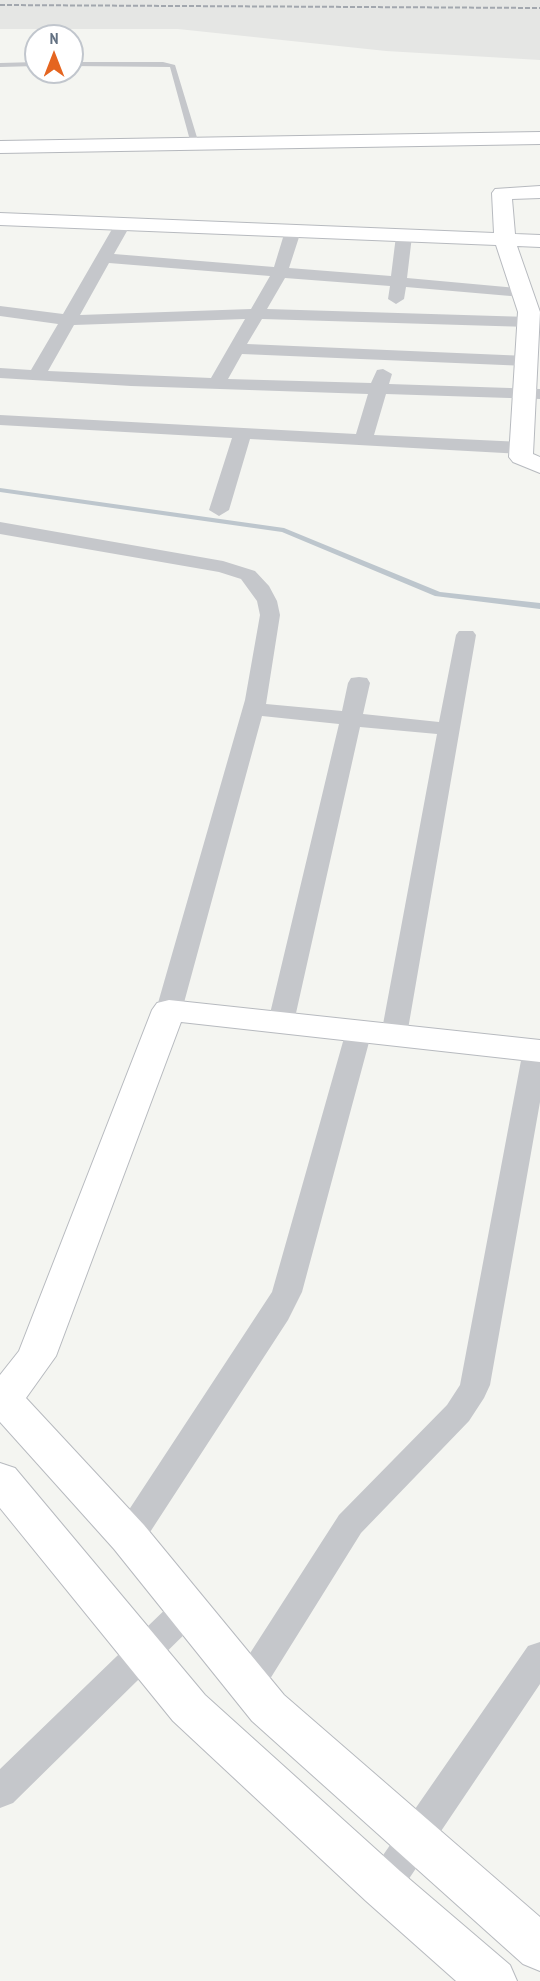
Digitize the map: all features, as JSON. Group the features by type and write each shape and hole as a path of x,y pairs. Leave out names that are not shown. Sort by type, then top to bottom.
{"main road":[{"path":"0,147 540,138"},
{"path":"540,192 502,193 505,241 529,298 532,324 526,361 532,394 521,457 540,466"},
{"path":"0,219 540,241"},
{"path":"538,1051 169,1010 36,1356 1,1400 129,1537 268,1708 540,1948"},
{"path":"0,1479 189,1707 383,1886 492,1981"}],"street":[{"path":"37,375 123,224"},
{"path":"216,384 280,273 292,231"},
{"path":"363,440 380,389 393,318 404,236"},
{"path":"104,258 398,283 529,298"},
{"path":"0,311 69,320 257,314 532,324"},
{"path":"236,350 526,361"},
{"path":"0,373 216,384 532,394"},
{"path":"0,420 522,448"},
{"path":"219,510 243,433"},
{"path":"0,528 223,567 248,576 260,586 267,601 270,615 254,709 169,1010"},
{"path":"394,1035 466,635"},
{"path":"281,1022 358,682"},
{"path":"254,709 448,729"},
{"path":"129,1537 277,1312 287,1292 359,1031"},
{"path":"248,1685 350,1524 458,1413 472,1391 538,1051"},
{"path":"0,1792 187,1610"},
{"path":"383,1886 417,1840 540,1656"}],"lane":[{"path":"0,65 24,64"},
{"path":"84,64 173,66 195,144"}],"shaded area":[{"path":"0,0 540,0 540,60 386,51 178,29 84,29 84,24 24,24 24,29 0,29"}],"waterway":[{"path":"0,490 284,530 438,594 540,606"}],"railway":[{"path":"0,5 540,8"}]}
